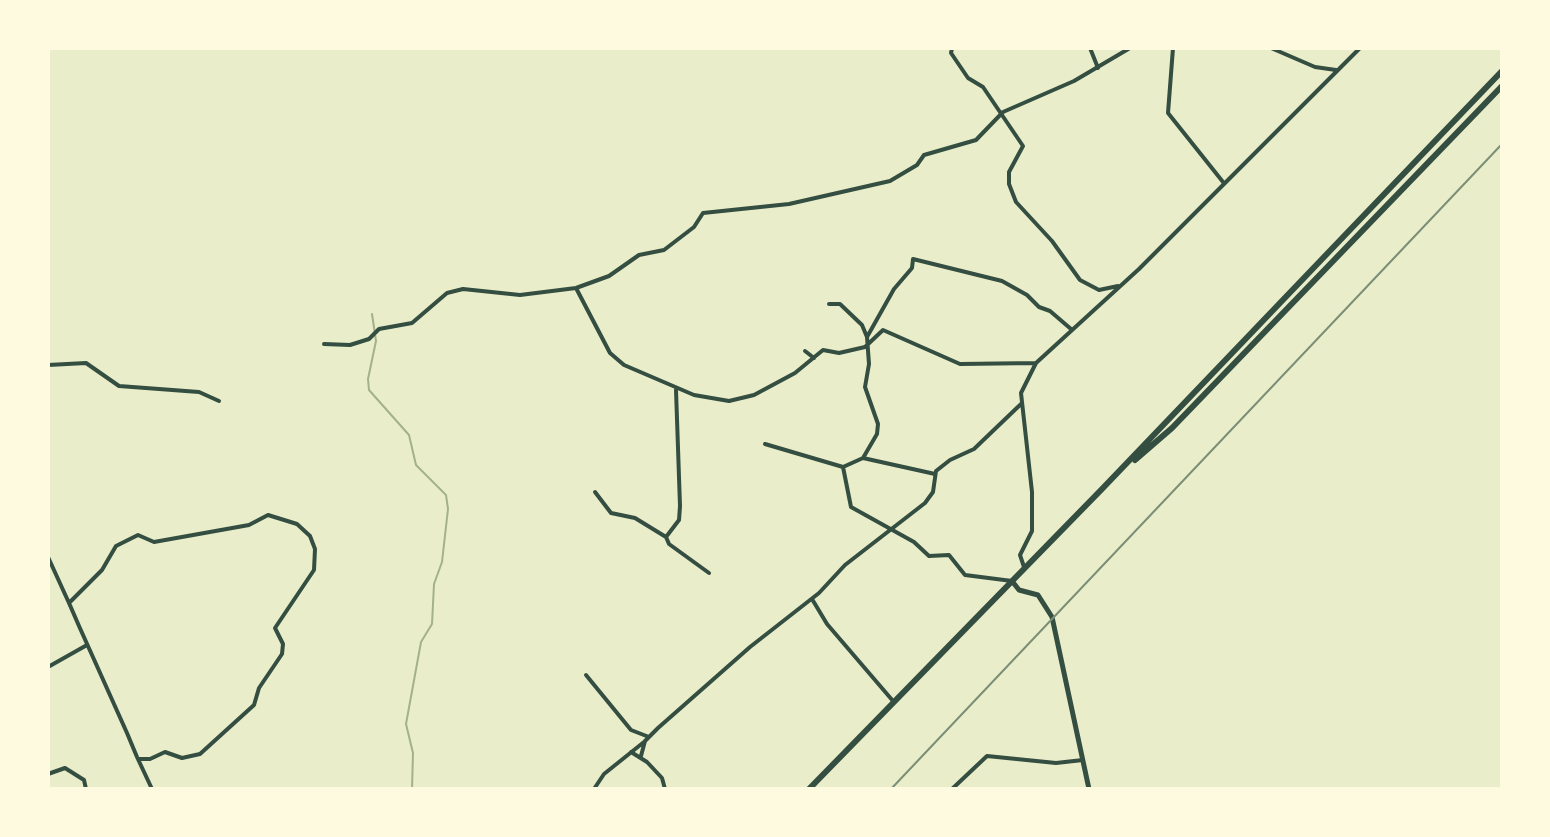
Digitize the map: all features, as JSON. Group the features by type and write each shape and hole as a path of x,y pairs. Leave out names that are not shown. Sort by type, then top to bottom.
{"highway":[{"path":"809,789 1024,570 1502,71"},
{"path":"1102,489 1172,428 1502,86"}],"street":[{"path":"952,48 951,53 968,78 983,87 1023,146 1009,172 1009,184 1016,202 1052,241 1080,280 1099,290 1120,285"},
{"path":"1090,48 1098,68"},
{"path":"324,344 350,345 369,339 379,329 412,323 447,293 463,289 520,295 576,288 609,276 639,255 664,250 694,227 703,213 789,204 890,181 917,165 924,155 976,140 1000,115 1098,68 1130,48"},
{"path":"1173,48 1168,113 1223,182"},
{"path":"1271,48 1315,67 1337,70"},
{"path":"1024,570 1020,555 1032,531 1032,492 1021,393 1036,363 1120,285 1360,48"},
{"path":"765,444 843,467 863,458 877,434 878,424 865,387 869,364 867,337 894,289 912,268 913,259 1002,281 1027,295 1039,307 1050,311 1071,329"},
{"path":"576,288 610,353 624,365 643,371 676,390 729,401 776,385 823,350 839,353 866,345 883,330 960,364 1036,363"},
{"path":"829,304 840,304 862,325 867,337"},
{"path":"805,351 814,358"},
{"path":"48,365 86,363 119,386 199,392 219,401"},
{"path":"666,537 679,520 680,506 676,390"},
{"path":"594,789 604,774 750,647 812,599 845,565 925,503 933,492 935,474 950,460 974,449 1010,418 1021,404"},
{"path":"863,458 935,474"},
{"path":"843,467 851,507 914,542 929,556 949,555 965,575 1012,581 1019,590 1038,595 1052,617 1089,789"},
{"path":"595,492 611,513 635,518 666,537 669,544 709,573"},
{"path":"69,603 102,570 116,546 138,535 154,542 249,525 268,515 297,524 310,536 315,549 314,570 275,628 283,644 282,654 259,688 254,705 200,754 182,758 165,752 150,759 138,759"},
{"path":"48,557 152,789"},
{"path":"812,599 827,624 883,693 895,702"},
{"path":"48,667 87,645"},
{"path":"586,675 631,730 647,739"},
{"path":"641,756 647,739"},
{"path":"631,752 641,756 662,778 665,789"},
{"path":"952,789 987,756 1056,763 1083,760"},
{"path":"48,774 55,768 65,768 84,780 86,789"}],"waterway":[{"path":"372,314 376,341 368,379 369,390 409,435 416,465 446,495 448,509 442,562 434,584 432,624 421,642 406,724 413,753 412,789"}],"railway":[{"path":"891,789 1502,144"}]}
